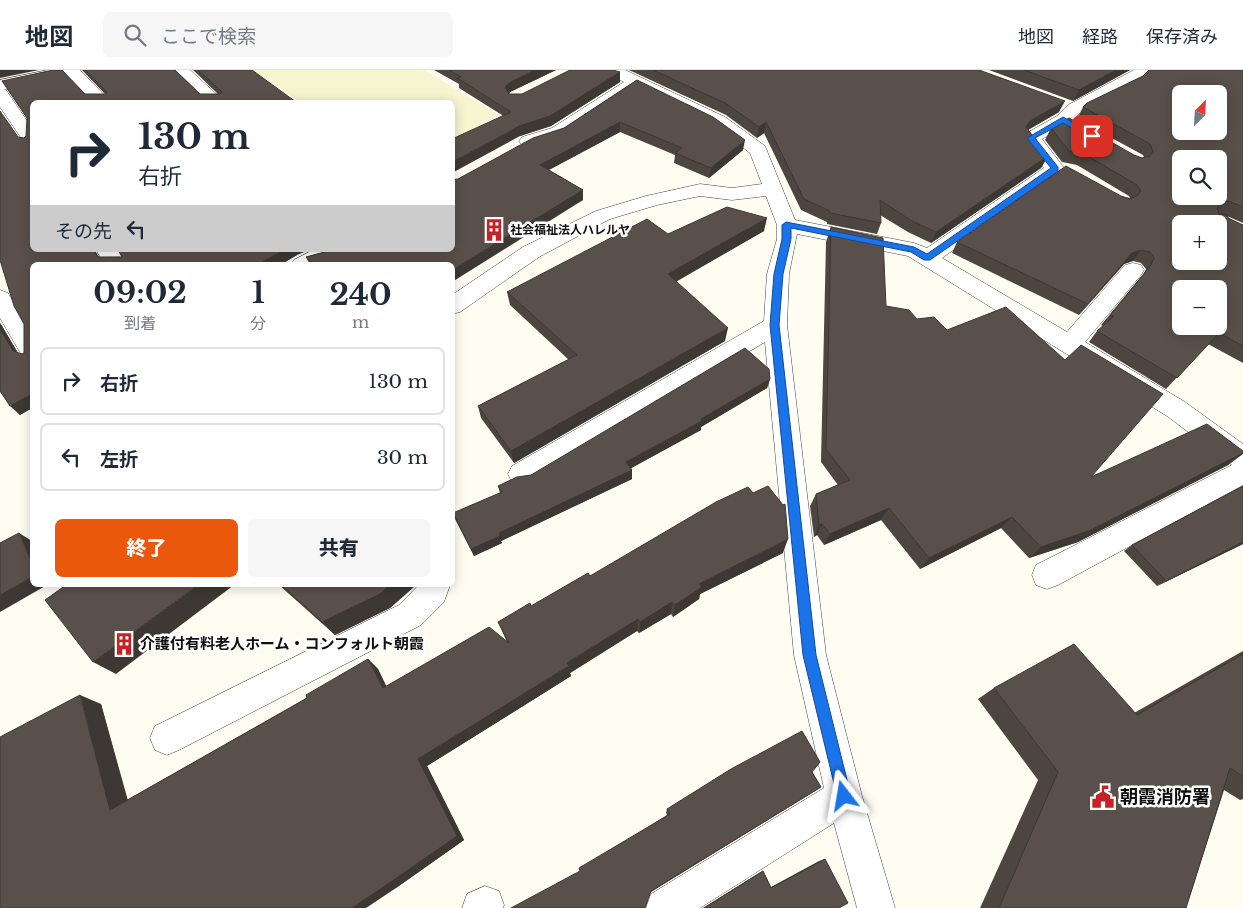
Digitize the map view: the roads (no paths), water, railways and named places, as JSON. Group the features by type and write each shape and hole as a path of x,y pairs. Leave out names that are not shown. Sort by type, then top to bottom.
{"street":[{"path":"0,85 72,70 100,100"},
{"path":"180,70 214,100"},
{"path":"1055,169 1031,138 1145,70"},
{"path":"1111,74 1129,81"},
{"path":"510,151 527,142 558,132 623,76 719,121 758,150 786,225 786,239 778,274 775,325 810,655 844,796 876,908"},
{"path":"0,94 30,138"},
{"path":"927,258 1055,169 1069,171 1076,175"},
{"path":"455,304 531,252 603,215 652,200 700,190 732,194 773,189"},
{"path":"786,225 914,250 1176,409 1243,458"},
{"path":"308,262 326,252"},
{"path":"1069,345 1133,270"},
{"path":"0,298 30,350"},
{"path":"522,474 775,325"},
{"path":"1047,575 1243,472"},
{"path":"167,738 410,615 433,592 434,587"},
{"path":"665,908 844,796"}],"place":[{"name":"社会福祉法人ハレルヤ","path":"494,230"},
{"name":"介護付有料老人ホーム・コンフォルト朝霞","path":"124,644"},
{"name":"朝霞消防署","path":"1103,797"}]}
